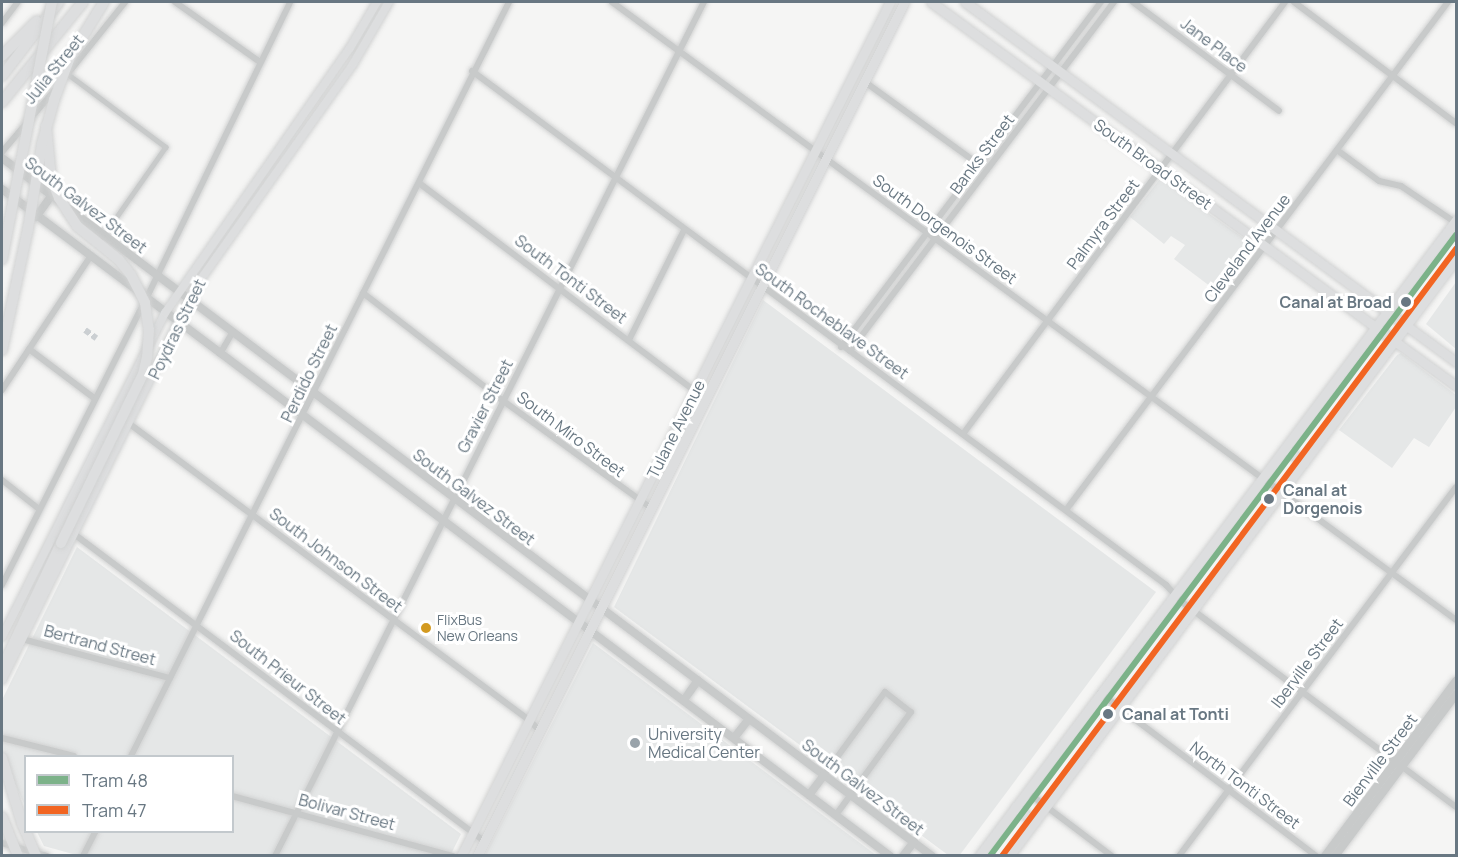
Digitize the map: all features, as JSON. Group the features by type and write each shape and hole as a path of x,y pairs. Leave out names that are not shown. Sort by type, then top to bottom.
{"highway":[{"path":"2,56 56,2"},
{"path":"2,76 56,2"},
{"path":"2,259 56,2"},
{"path":"2,104 83,2"},
{"path":"2,350 46,126 70,57 104,2"},
{"path":"2,668 143,374 147,357 149,330 145,303 131,275 119,260 77,226 59,198 51,178 46,126"},
{"path":"2,758 24,828"},
{"path":"2,817 18,855"},
{"path":"26,833 36,855"}],"main road":[{"path":"350,48 370,2"},
{"path":"350,48 377,2"},
{"name":"Poydras Street","path":"2,680 130,424 189,300 208,266 353,64 389,2"},
{"name":"Tulane Avenue","path":"461,855 890,2"},
{"name":"Tulane Avenue","path":"477,855 904,2"},
{"name":"South Broad Street","path":"932,2 1456,386"},
{"name":"South Broad Street","path":"965,2 1456,362"},
{"path":"978,36 990,19"},
{"name":"Poydras Street","path":"2,638 165,313 178,291 350,48"},
{"path":"1121,141 1133,124"},
{"path":"1205,202 1218,186"},
{"path":"979,855 1456,222"},
{"path":"1298,270 1310,254"},
{"path":"1009,855 1456,259"},
{"path":"1444,377 1456,362"},
{"path":"1285,448 1304,463"},
{"path":"1015,807 1035,822"}],"street":[{"path":"2,23 18,2"},
{"name":"Julia Street","path":"2,152 125,2"},
{"path":"175,2 260,62"},
{"path":"2,585 94,398 146,299 290,2"},
{"name":"Perdido Street","path":"132,755 314,394 472,71 509,2"},
{"name":"South Dorgenois Street","path":"612,2 1456,621"},
{"name":"Gravier Street","path":"275,855 502,399 617,178 704,2"},
{"name":"Banks Street","path":"850,351 987,171 1101,2"},
{"name":"Banks Street","path":"841,346 978,165 1114,2"},
{"name":"Jane Place","path":"1133,2 1279,111"},
{"name":"Palmyra Street","path":"963,434 1285,2"},
{"path":"1293,2 1456,123"},
{"name":"Cleveland Avenue","path":"1066,510 1449,2"},
{"name":"South Rocheblave Street","path":"472,71 1176,592 1182,602 1456,807"},
{"path":"2,390 166,147 68,74"},
{"path":"865,82 987,171"},
{"path":"1337,150 1380,182 1401,186 1456,222"},
{"name":"South Galvez Street","path":"2,158 232,333 932,855"},
{"name":"South Tonti Street","path":"419,183 706,399"},
{"path":"2,189 36,217 890,855"},
{"path":"36,217 51,195"},
{"path":"75,245 91,226"},
{"path":"629,340 684,230"},
{"name":"South Miro Street","path":"363,293 502,399 650,507"},
{"path":"220,354 232,333"},
{"path":"29,349 94,398"},
{"name":"South Johnson Street","path":"114,413 530,720 540,731"},
{"path":"2,480 39,509"},
{"name":"Iberville Street","path":"1179,855 1456,487"},
{"name":"South Prieur Street","path":"75,534 484,841"},
{"name":"Bertrand Street","path":"22,639 170,678"},
{"path":"684,700 698,680"},
{"name":"Bienville Street","path":"1335,855 1456,681"},
{"path":"809,795 885,693 894,699 911,712 836,815"},
{"name":"North Tonti Street","path":"1100,693 1316,855"},
{"name":"Bienville Street","path":"1326,855 1456,694"},
{"path":"734,738 749,719"},
{"path":"2,738 70,755"},
{"path":"1027,792 1112,855"},
{"name":"Bolivar Street","path":"234,796 453,855"},
{"path":"83,855 94,833"},
{"path":"903,855 914,842"},
{"path":"2,843 47,855"}],"shaded area":[{"path":"1160,179 1256,247 1219,293 1174,259 1185,245 1171,236 1164,244 1130,217"},
{"path":"1456,282 1456,349 1426,324"},
{"path":"763,300 1156,592 959,856 948,855 614,607"},
{"path":"1401,353 1456,395 1456,407 1429,447 1414,438 1392,468 1339,430 1397,355"},
{"path":"77,547 461,834 450,856 80,856 44,846 38,833 234,833 234,755 24,755 24,804 2,754 2,700"},
{"name":"University Medical Center","path":"593,643 876,855 485,855"}],"tunnel":[{"path":"85,330 96,338"}],"tram line":[{"name":"48","path":"990,856 1456,235"},
{"name":"47","path":"1002,856 1456,249"}],"place":[{"name":"Canal at Broad","path":"1406,302"},
{"name":"Canal at Dorgenois","path":"1269,499"},
{"name":"FlixBus New Orleans","path":"426,628"},
{"name":"Canal at Tonti","path":"1108,714"},
{"name":"University Medical Center","path":"635,743"}]}
